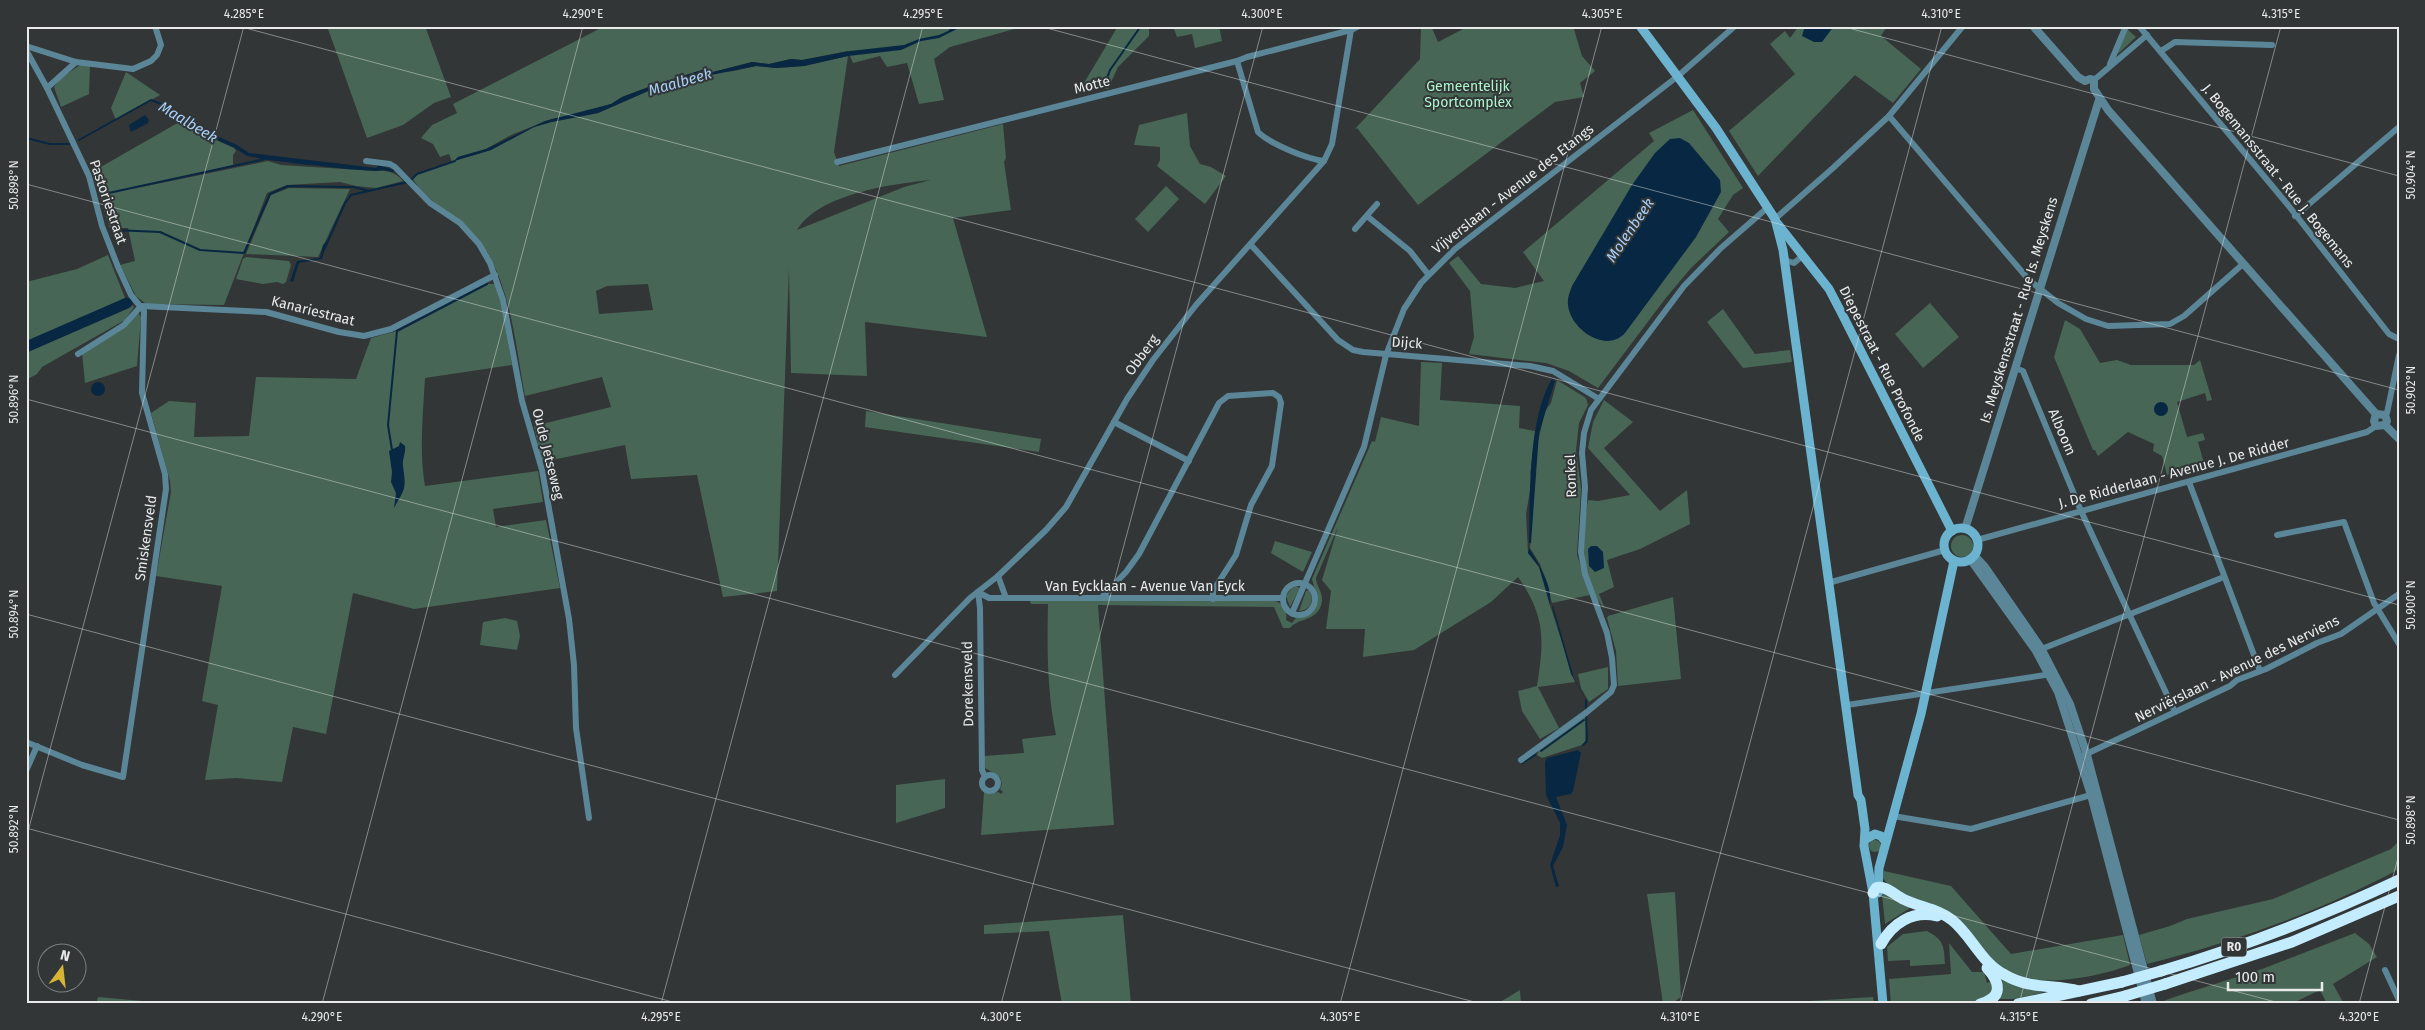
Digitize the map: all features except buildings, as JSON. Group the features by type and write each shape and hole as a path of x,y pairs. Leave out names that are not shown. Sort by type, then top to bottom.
{"highway":[{"name":"R0","path":"2018,1004 2122,982 2201,959 2306,921 2399,880"},
{"path":"1876,885 1903,899 1947,916 1959,926 1995,969 2010,978 2042,988 2063,987 2079,992"},
{"name":"R0","path":"2091,1004 2165,984 2292,942 2399,896"},
{"path":"2379,906 2399,904"},
{"path":"1881,944 1891,928 1906,919 1926,915 1941,918 1952,925 1997,981 1997,989 1994,996 1980,1004"}],"main road":[{"path":"1640,26 1716,128 1774,219 1783,250 1828,583 1866,839 1865,852 1876,885 1881,944 1880,966"},
{"name":"Diepestraat - Rue Profonde","path":"1774,219 1829,289 1952,531"},
{"path":"1965,528 1973,533 1977,540 1978,548 1972,557 1962,562 1954,561 1945,550 1945,540 1952,531 1965,528"},
{"path":"1883,1004 1876,885 1885,841 1926,693 1954,561"},
{"path":"1866,839 1875,834 1881,836 1885,841"},
{"path":"1865,852 1873,856 1882,853"}],"street":[{"path":"26,46 76,62 133,69 152,61 157,55 161,45 154,26"},
{"path":"1351,30 1359,26"},
{"name":"Vijverslaan - Avenue des Etangs","path":"1292,613 1367,439 1386,354 1408,301 1428,274 1455,249 1678,76 1735,26"},
{"path":"1774,219 1889,116 1964,26"},
{"path":"2033,26 2078,77 2085,81 2090,78 2100,100 2376,414 2385,415"},
{"path":"2108,67 2126,26"},
{"name":"J. Bogemansstraat - Rue J. Bogemans","path":"2139,26 2296,216 2389,334 2399,339"},
{"name":"Motte","path":"837,162 1238,62 1247,57 1351,30"},
{"name":"Obberg","path":"896,675 978,592 998,576 1046,530 1066,507 1136,385 1173,333 1324,161 1332,144 1351,30"},
{"path":"2094,84 2108,67 2147,35"},
{"path":"2160,51 2175,42 2272,45"},
{"name":"Pastoriestraat","path":"26,50 47,88 89,176 102,226 118,267 131,295 141,306"},
{"path":"47,88 76,62"},
{"path":"1238,62 1258,132 1263,138 1316,160 1324,161"},
{"name":"Is. Meyskensstraat - Rue Is. Meyskens","path":"1965,528 2100,100"},
{"path":"1889,116 2029,280 2040,290 2073,312 2097,323 2108,326 2170,324 2184,316 2244,264"},
{"path":"2296,216 2399,127"},
{"name":"Oude Jetseweg","path":"366,162 390,164 395,167 430,203 460,223 479,244 495,275 503,300 522,401 542,470 569,619 574,665 576,728 589,818"},
{"path":"1355,229 1377,204"},
{"name":"Ronkel","path":"1521,760 1587,712 1611,692 1614,685 1607,633 1585,574 1581,552 1585,487 1582,444 1587,422 1598,398 1691,278 1721,248 1767,208"},
{"path":"1367,216 1410,251 1428,274"},
{"path":"1783,250 1786,244 1792,242"},
{"name":"Dijck","path":"1251,245 1338,340 1353,350 1530,366 1553,371 1598,398"},
{"path":"1784,260 1794,263 1800,258 1801,253"},
{"name":"Kanariestraat","path":"141,306 266,312 339,332 370,335 392,330 495,275"},
{"path":"78,354 124,325 141,306"},
{"name":"Smiskensveld","path":"37,746 82,765 123,776 166,489 165,474 142,393 144,317 141,306"},
{"path":"2385,415 2399,356"},
{"name":"Alboom","path":"2015,368 2023,371 2081,511 2175,712"},
{"path":"1102,597 1126,572 1139,554 1219,403 1228,396 1273,393 1279,396 1281,403 1272,466 1251,505 1236,555 1213,591 1213,599"},
{"path":"2376,414 2374,421 2376,426 2381,427 2388,421 2385,415"},
{"path":"1114,422 1189,461"},
{"path":"2385,425 2399,439"},
{"name":"J. De Ridderlaan - Avenue J. De Ridder","path":"1977,540 2367,432 2376,426"},
{"path":"2189,482 2260,671"},
{"path":"2277,534 2344,522 2378,610 2399,644"},
{"path":"1828,583 1945,550"},
{"path":"1972,557 2039,650 2052,674 2084,756 2149,1003"},
{"path":"998,576 1006,598"},
{"path":"2039,650 2224,577"},
{"path":"1292,584 1306,584 1312,589 1315,596 1312,607 1303,614 1292,613 1285,605 1283,598 1285,592 1292,584"},
{"name":"Van Eycklaan - Avenue Van Eyck","path":"978,592 989,598 1283,598"},
{"name":"Dorekensveld","path":"978,592 980,608 982,770 984,777"},
{"name":"Nerviërslaan - Avenue des Nerviens","path":"2084,756 2138,731 2148,723 2230,686 2237,680 2317,643 2342,634 2399,594"},
{"path":"1847,705 2052,674"},
{"path":"26,742 37,746 26,771"},
{"path":"2084,756 2091,795 2149,1003"},
{"path":"1893,816 1971,828 2091,795"},
{"path":"2385,970 2399,1000"}],"green space":[{"path":"327,26 425,26 451,97 434,103 403,125 367,138"},
{"path":"598,26 1025,26 950,47 934,59 944,100 919,104 907,63 887,67 880,56 853,63 848,51 769,64 752,62 713,72 702,70 656,84 622,97 611,104 580,114 551,119 511,135 486,149 458,157 454,161 491,150 534,127 598,113 655,88 698,75 734,71 756,66 776,68 804,66 848,56 834,152 839,166 1003,124 1006,158 1004,162 1011,210 953,218 987,337 865,322 867,376 791,373 789,269 777,591 723,597 697,475 631,479 625,445 542,462 534,426 611,407 602,377 525,396 508,304 487,252 420,189 412,178 417,174 452,162 449,154 440,157 433,144 421,138 432,125 457,113 453,104 599,29","holes":["931,180 904,187 797,230 807,218 839,199 896,184","648,284 653,310 599,314 596,291 607,286"]},
{"path":"1118,26 1149,26 1149,36 1118,67 1108,89 1084,83"},
{"path":"1173,26 1219,26 1222,41 1195,48 1192,34 1177,37"},
{"name":"Gemeentelijk Sportcomplex","path":"1421,26 1431,26 1438,42 1469,26 1573,26 1582,56 1595,71 1580,83 1584,97 1555,102 1418,205 1357,128 1354,130 1420,59"},
{"path":"1799,26 1887,26 1881,36 1921,69 1893,103 1855,75 1758,176 1729,131 1795,74 1770,44 1785,31 1790,38"},
{"path":"2127,29 2136,37 2118,53"},
{"path":"80,65 90,66 89,94 61,107 54,87 61,78"},
{"path":"126,72 160,95 116,120 111,108"},
{"path":"1693,110 1743,188 1733,195 1718,219 1729,232 1691,268 1665,299 1598,388 1569,371 1546,363 1469,354 1474,337 1470,291 1449,263 1458,256 1481,284 1515,288 1544,281 1523,252 1654,141 1649,133"},
{"path":"1187,113 1190,146 1200,164 1211,167 1226,176 1205,204 1157,166 1160,160 1160,147 1134,145 1139,125"},
{"path":"181,121 201,133 234,148 236,151 233,155 233,165 132,189 268,161 281,165 387,171 403,181 376,188 340,182 287,185 267,193 224,305 146,304 136,296 120,265 135,261 128,228 110,228 92,172"},
{"path":"1166,186 1179,199 1148,232 1135,219"},
{"path":"289,188 350,189 318,257 246,254 271,195"},
{"path":"108,255 125,298 134,307 125,320 42,367 37,374 26,380 26,282 77,269"},
{"path":"246,257 289,261 291,265 286,282 283,284 277,282 263,284 236,279 243,259"},
{"path":"487,284 495,284 501,300 512,365 425,378 422,446 425,486 538,471 543,502 493,509 496,527 546,520 560,588 414,609 353,593 326,734 293,727 282,782 236,778 205,780 218,705 202,701 222,586 156,576 171,492 170,481 151,413 169,401 196,403 194,437 249,436 256,377 356,379 371,338 397,331"},
{"path":"1930,303 1959,337 1923,368 1895,334"},
{"path":"1723,309 1755,354 1790,350 1792,362 1743,368 1707,322"},
{"path":"138,312 141,317 137,366 85,383 82,353"},
{"path":"2065,320 2080,329 2100,363 2117,360 2131,365 2194,365 2200,360 2212,400 2207,401 2205,393 2177,402 2187,437 2203,433 2205,440 2198,442 2205,467 2167,475 2162,456 2153,451 2154,444 2128,432 2098,456 2095,450 2093,450 2054,357"},
{"path":"1421,362 1442,363 1440,400 1520,406 1519,428 1535,431 1530,477 1545,411 1551,403 1557,380 1586,398 1588,405 1579,423 1576,450 1581,489 1577,555 1590,595 1552,603 1540,564 1530,548 1534,491 1530,491 1526,514 1528,553 1539,567 1575,682 1538,687 1559,728 1540,739 1522,711 1518,691 1537,686 1541,656 1541,630 1534,605 1518,577 1491,602 1414,650 1363,657 1365,629 1326,629 1331,591 1322,580 1338,527 1316,578 1322,598 1320,608 1313,616 1298,622 1290,628 1283,628 1274,607 1098,605 1114,825 981,835 984,792 990,794 998,792 1001,794 1003,792 1000,789 1002,784 1000,777 985,768 984,756 1024,753 1022,739 1056,735 1048,670 1048,604 1031,604 1030,601 1275,601 1283,606 1286,611 1286,620 1292,623 1296,618 1311,613 1317,599 1312,579 1372,441 1375,442 1381,417 1419,426"},
{"path":"1604,400 1633,422 1604,448 1660,511 1687,490 1690,524 1640,549 1607,560 1614,587 1599,594 1605,609 1591,585 1584,557 1584,528 1588,500 1598,501 1630,495 1588,448 1593,422"},
{"path":"866,411 1041,439 1039,452 865,427"},
{"path":"1962,535 1970,538 1973,546 1970,554 1962,557 1954,554 1951,546 1954,538"},
{"path":"1275,541 1312,552 1303,572 1271,553"},
{"path":"1296,586 1300,588 1290,607 1286,596"},
{"path":"1309,590 1312,597 1311,604 1306,609 1299,611 1306,591"},
{"path":"1673,597 1681,679 1618,686 1616,651 1608,616"},
{"path":"505,618 517,621 520,636 517,650 480,645 483,622"},
{"path":"1608,667 1608,689 1589,702 1581,688 1578,674"},
{"path":"1587,715 1585,744 1542,758 1537,755 1540,748"},
{"path":"945,779 945,808 896,823 896,785"},
{"path":"1877,840 1880,841 1880,851 1873,852 1870,851 1869,844 1870,841"},
{"path":"2399,841 2399,869 2370,884 2308,912 2243,936 2147,964 2139,935 2187,919 2273,899 2391,849"},
{"path":"1884,871 1951,886 2011,954 2123,935 2130,965 2101,974 2066,980 2031,980 2016,977 1997,966 1965,928 1888,884 1883,878"},
{"path":"1675,892 1681,997 1671,1004 1663,1004 1647,894"},
{"path":"1885,893 1910,908 1885,924 1882,894"},
{"path":"1123,915 1131,1004 1062,1004 1049,931 984,934 984,925"},
{"path":"1927,931 1937,937 1942,944 1945,964 1910,966 1910,960 1888,961 1887,947 1903,934"},
{"path":"2355,933 2369,944 2377,957 2333,984 2344,1004 2327,1004 2320,990 2291,1004 2161,1004 2161,1002 2174,997 2262,969"},
{"path":"1949,943 1972,972 1984,972 1987,983 1994,980 1994,992 1977,1002 1967,1004 1891,1004 1889,979 1951,974"},
{"path":"1998,977 2042,993 2013,999 1996,999"},
{"path":"1520,990 1521,1004 1497,1004"},
{"path":"98,997 142,1001 141,1004 96,1004"},
{"path":"1873,997 1874,1004 1760,1004 1776,1003"}],"water":[{"path":"953,26 971,26 957,29 939,38 921,41 901,50 848,56 804,66 776,68 756,66 711,75 698,75 655,88 598,113 534,127 491,150 454,161 458,157 486,149 545,121 611,104 622,97 702,70 713,72 752,62 769,64 791,59 802,60 850,51 904,45 919,39 939,35 948,31"},
{"path":"1805,26 1834,26 1822,42 1814,42 1802,36"},
{"path":"145,115 149,120 148,123 131,132 129,125"},
{"path":"185,117 201,129 237,145 249,153 376,168 378,165 394,170 393,172 347,169 247,156 235,148 201,133 182,121"},
{"path":"1680,138 1689,143 1720,180 1721,192 1696,237 1625,333 1617,339 1599,340 1582,330 1570,314 1568,300 1572,286 1632,185 1655,153 1670,139"},
{"path":"327,241 322,259 299,263 293,282 290,281 297,261 320,258 323,245"},
{"path":"1552,379 1555,381 1539,433 1531,543 1529,543 1530,481 1534,436 1544,395"},
{"path":"98,382 103,384 105,389 103,394 98,396 93,394 91,389 93,384"},
{"path":"2161,402 2166,404 2168,409 2166,414 2161,416 2156,414 2154,409 2156,404"},
{"path":"400,442 405,446 403,463 405,484 403,492 394,508 396,493 391,482 392,472 389,451 399,446"},
{"path":"1591,546 1597,546 1603,552 1604,568 1595,572 1589,566 1588,549"},
{"path":"1529,548 1541,568 1547,583 1550,605 1539,567 1528,553"},
{"path":"1553,606 1574,678 1588,703 1571,674"},
{"path":"1578,750 1581,753 1573,791 1571,794 1556,797 1567,825 1563,847 1553,866 1559,886 1556,887 1550,865 1560,835 1560,823 1546,795 1545,762 1547,758"}],"waterway":[{"path":"1104,86 1110,70 1141,26"},
{"name":"Maalbeek","path":"79,140 151,100 166,106 185,120"},
{"name":"Maalbeek","path":"26,138 50,144 69,144"},
{"path":"104,194 265,159"},
{"name":"Maalbeek","path":"412,179 417,174 455,161"},
{"name":"Maalbeek","path":"292,162 309,164"},
{"path":"324,250 345,203 351,195 408,182"},
{"path":"114,230 160,232 200,250 244,253 270,194 288,186 353,187 370,191"},
{"path":"392,450 388,425 397,331 487,284"},
{"path":"26,347 127,303"},
{"name":"Molenbeek","path":"1586,700 1586,708"},
{"name":"Molenbeek","path":"1583,745 1587,741 1586,716"},
{"path":"1541,751 1584,720"},
{"path":"1522,763 1535,755"}]}
